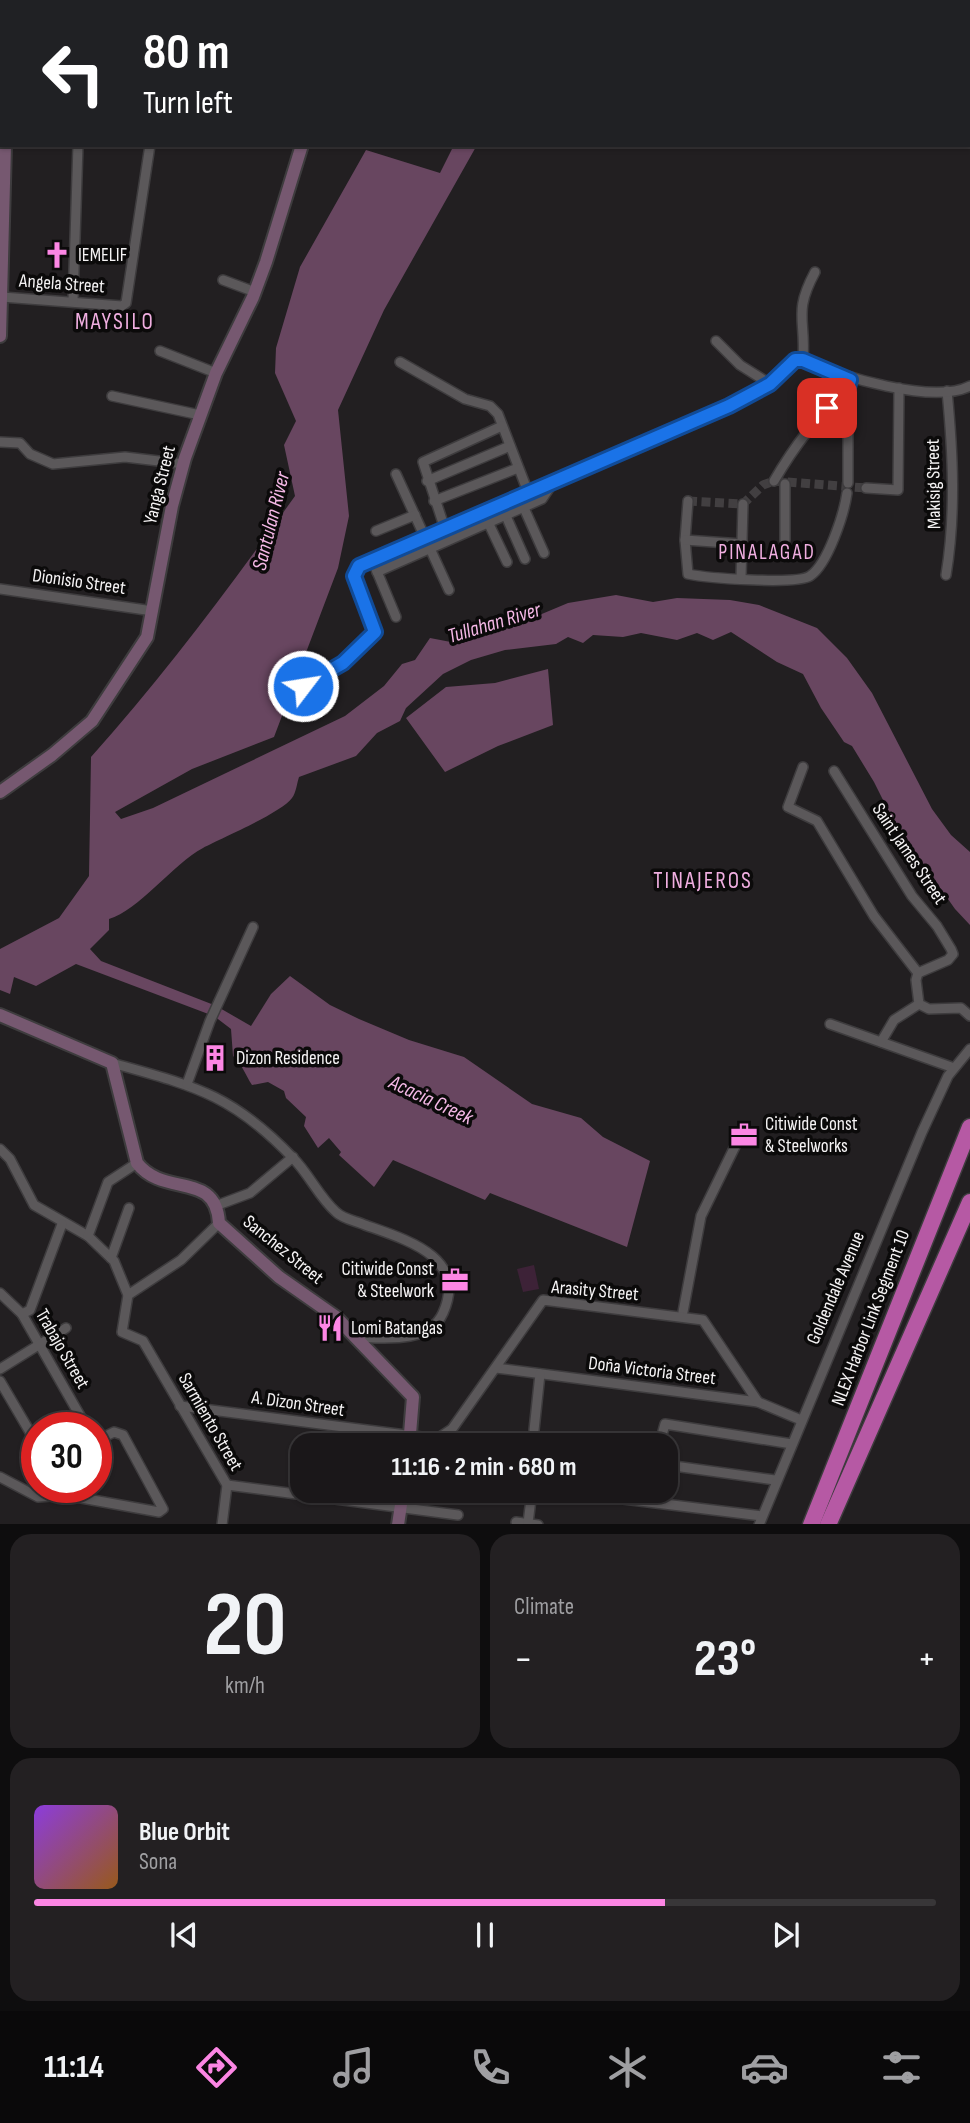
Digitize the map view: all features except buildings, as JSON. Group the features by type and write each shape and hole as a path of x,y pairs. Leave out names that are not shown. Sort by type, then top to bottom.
{"highway":[{"name":"NLEX Harbor Link Segment 10","path":"811,1524 970,1127"},
{"name":"NLEX Harbor Link Segment 10","path":"828,1524 970,1202"}],"street":[{"path":"0,336 5,147"},
{"path":"73,301 78,147"},
{"name":"Angela Street","path":"2,297 122,306 126,303 150,147"},
{"name":"Yanga Street","path":"0,792 52,755 92,721 147,637 172,506 184,464 216,373 255,292 301,147"},
{"path":"802,360 805,339 800,315 803,296 815,272"},
{"path":"223,279 255,292"},
{"path":"716,341 740,365 770,384"},
{"path":"160,351 216,373"},
{"path":"303,686 343,663 375,632 354,576 359,566 729,406 770,384 793,362 802,360 850,380 899,388 961,391 970,386"},
{"path":"400,362 465,399 490,406 502,426 528,492"},
{"path":"688,501 685,540 688,574 741,578 807,578 815,572 839,527 847,488 847,391 850,380"},
{"path":"866,488 898,490 899,388"},
{"path":"774,481 790,454 827,408 847,391"},
{"name":"Makisig Street","path":"946,575 952,539 953,492 947,391"},
{"path":"112,396 200,415"},
{"path":"445,529 422,465 425,460 502,426"},
{"path":"0,442 20,443 30,454 53,464 125,457 184,464"},
{"path":"427,481 510,446"},
{"path":"434,501 519,468"},
{"path":"396,474 449,590"},
{"path":"377,572 542,499 554,480"},
{"path":"785,484 785,540"},
{"path":"741,578 743,504"},
{"path":"524,508 544,553"},
{"path":"484,513 507,562"},
{"path":"376,531 415,515"},
{"path":"506,516 525,559"},
{"path":"685,540 741,544"},
{"path":"373,561 396,617"},
{"name":"Dionisio Street","path":"0,589 153,611"},
{"path":"803,767 788,807 817,821 874,916 919,973 916,980 919,1004"},
{"name":"Saint James Street","path":"834,771 912,896 937,926 953,954 948,960 919,973"},
{"path":"187,1084 210,1021 253,927"},
{"path":"919,1004 929,1009 961,1008 970,1016"},
{"path":"881,1042 894,1020 919,1004"},
{"path":"0,1014 112,1063 187,1084 232,1104 293,1157 337,1214 420,1248 439,1263 450,1280 445,1308 440,1319 430,1329 399,1337 356,1337"},
{"path":"830,1024 954,1069 970,1049"},
{"path":"112,1063 137,1163 152,1177 204,1192 218,1205 250,1193 293,1157"},
{"name":"Goldendale Avenue","path":"760,1520 896,1189 943,1085 954,1069"},
{"path":"683,1311 701,1216 743,1130"},
{"path":"0,1149 10,1159 29,1198 62,1224 88,1236 111,1258 128,1295 181,1261 219,1223"},
{"path":"88,1236 107,1182 137,1163"},
{"name":"Sanchez Street","path":"218,1205 219,1223 279,1277 336,1317 413,1396 411,1433"},
{"path":"111,1258 130,1208"},
{"path":"22,1314 30,1310 62,1224"},
{"name":"Trabajo Street","path":"0,1293 22,1314 78,1412"},
{"name":"Sarmiento Street","path":"128,1295 122,1332 143,1341 227,1485 222,1524"},
{"name":"Arasity Street","path":"448,1433 544,1300 703,1320 758,1402"},
{"path":"0,1369 40,1347 66,1328"},
{"name":"Doña Victoria Street","path":"496,1368 758,1402 802,1420"},
{"path":"534,1430 540,1374"},
{"path":"0,1381 21,1417"},
{"name":"A. Dizon Street","path":"180,1406 357,1433"},
{"path":"661,1433 663,1425 792,1444"},
{"path":"112,1434 118,1432 155,1489 163,1509 159,1512 112,1502"},
{"path":"678,1467 775,1480"},
{"path":"0,1477 21,1488"},
{"path":"227,1485 400,1510 458,1515"},
{"path":"398,1524 401,1503"},
{"path":"516,1522 533,1524 532,1503"},
{"path":"642,1503 760,1520"}],"shaded area":[{"path":"534,1265 539,1289 523,1292 517,1269"}],"water":[{"path":"453,147 476,147 384,310 338,410 349,516 338,568 274,737 192,769 115,812 121,819 153,808 345,716 384,686 402,664 415,660 430,638 456,643 469,633 495,625 508,616 537,616 568,603 616,595 653,602 677,598 730,600 759,605 817,628 847,658 872,693 932,809 951,835 970,852 970,925 955,909 895,824 852,746 844,742 821,708 803,674 777,662 731,632 713,640 697,633 677,640 641,633 623,637 593,635 583,643 568,637 556,644 505,650 471,660 443,674 406,708 400,721 377,733 356,756 299,777 293,796 286,804 192,855 132,907 109,919 109,930 90,949 101,961 214,1005 211,1015 76,964 36,986 14,977 10,994 0,990 0,949 59,918 89,876 91,757 196,630 295,496 284,445 296,421 275,373 276,348 300,267 366,150 440,173"},
{"path":"548,669 553,725 498,746 445,772 406,718 446,687 495,683"},
{"name":"Acacia Creek","path":"290,976 330,1005 409,1040 464,1057 532,1104 581,1118 603,1137 650,1161 627,1247 490,1193 485,1200 393,1160 374,1187 339,1155 341,1152 329,1138 318,1148 304,1126 306,1117 286,1098 284,1091 268,1082 252,1085 233,1056 231,1029 214,1016 218,1007 251,1026 271,994"}],"tunnel":[{"path":"688,501 743,504 763,485 774,481 866,488"}],"place":[{"name":"IEMELIF","path":"57,255"},
{"name":"Dizon Residence","path":"215,1058"},
{"name":"Citiwide Const & Steelworks","path":"744,1135"},
{"name":"Citiwide Const & Steelwork","path":"455,1280"},
{"name":"Lomi Batangas","path":"330,1328"}],"district":[{"name":"MAYSILO","path":"115,322"},
{"name":"PINALAGAD","path":"767,552"},
{"name":"TINAJEROS","path":"703,881"}],"route":[{"path":"303,686 343,663 375,632 354,576 359,566 729,406 770,384 795,360 803,360 850,380 847,391 827,408"}],"water label":[{"name":"Santulan River","path":"271,521"},
{"name":"Tullahan River","path":"494,623"}]}
